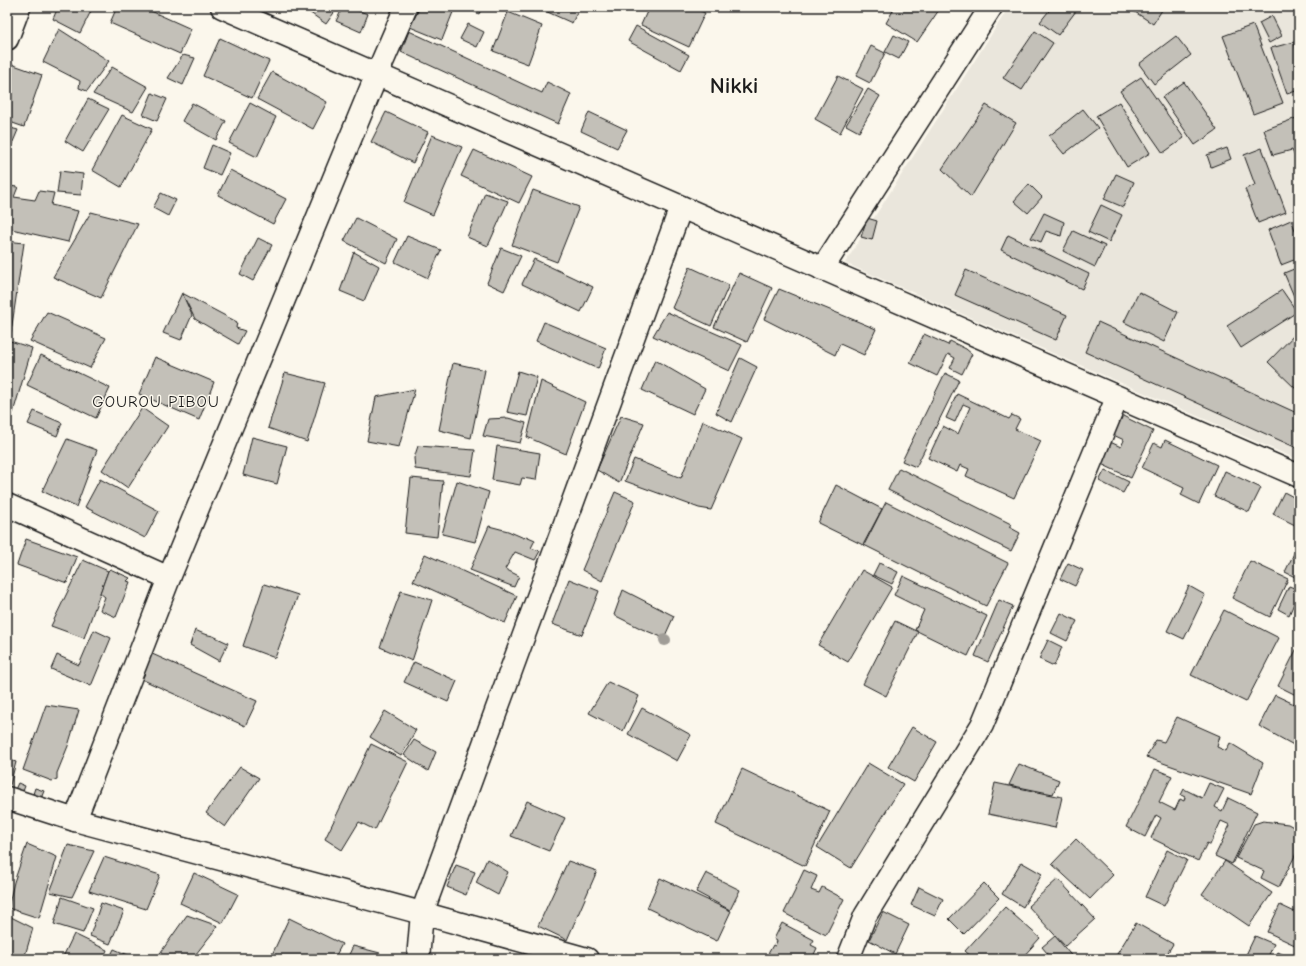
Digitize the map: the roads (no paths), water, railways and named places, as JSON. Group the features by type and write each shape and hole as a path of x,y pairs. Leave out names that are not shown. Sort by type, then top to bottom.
{"street":[{"path":"7,39 19,7"},
{"path":"222,7 1299,476"},
{"path":"75,820 169,578 406,7"},
{"path":"822,269 990,7"},
{"path":"418,959 422,913 680,207"},
{"path":"848,959 864,916 982,725 1117,398"},
{"path":"7,505 169,578"},
{"path":"7,798 75,820 587,959"}],"district":[{"name":"Nikki","path":"734,85"},
{"name":"GOUROU PIBOU","path":"156,401"}]}
